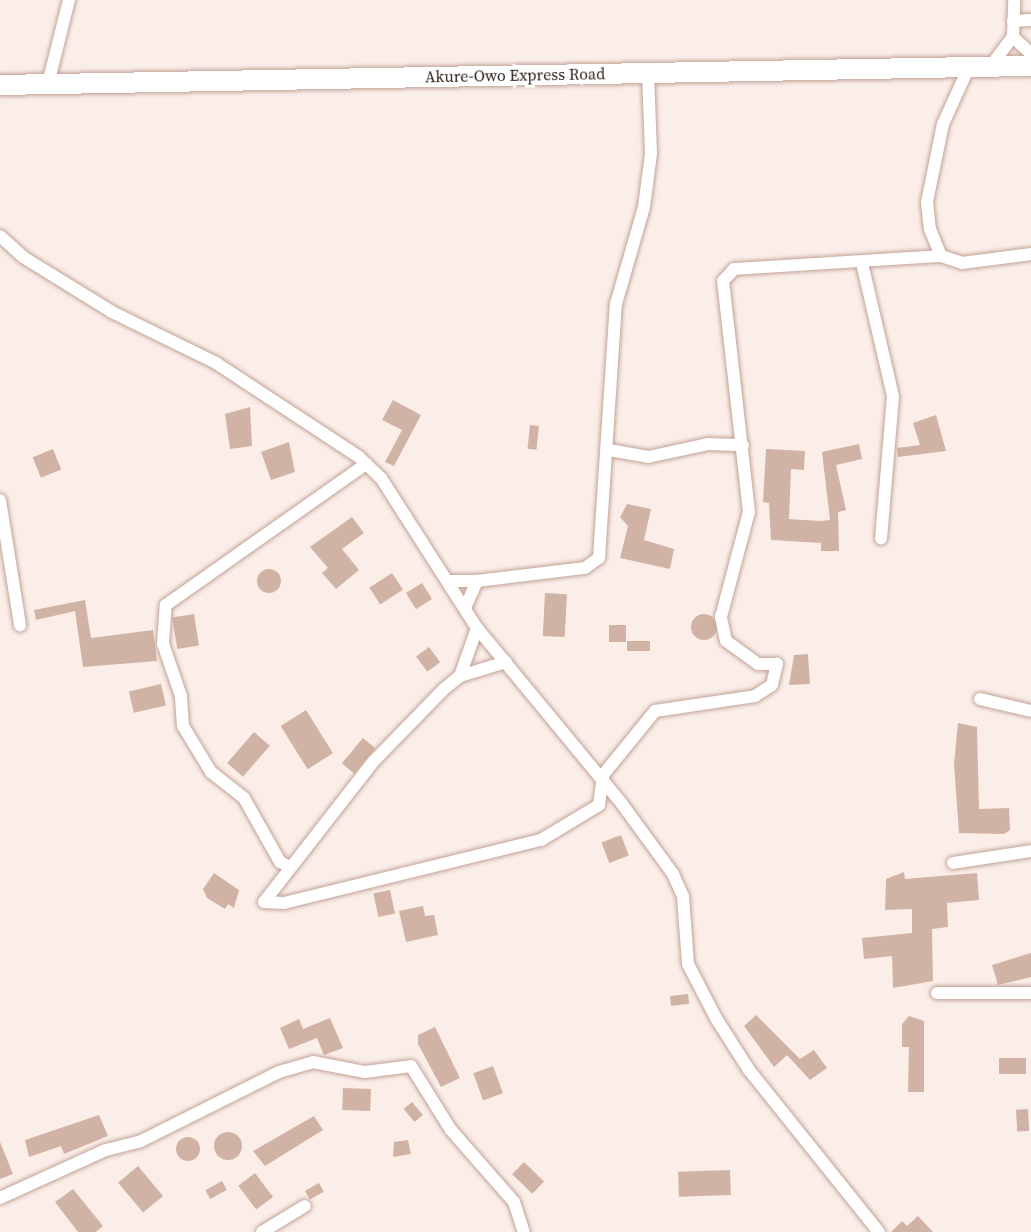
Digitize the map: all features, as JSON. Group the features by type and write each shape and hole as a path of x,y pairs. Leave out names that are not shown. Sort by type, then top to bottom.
{"highway":[{"name":"Akure-Owo Express Road","path":"0,85 1031,66"}],"street":[{"path":"48,84 69,0"},
{"path":"990,67 1013,37 1014,0"},
{"path":"1013,21 1031,20"},
{"path":"1013,37 1031,54"},
{"path":"941,256 930,229 927,202 943,124 969,67"},
{"path":"448,582 477,582 594,565 599,558 609,450 606,404 616,304 644,207 651,154 648,72"},
{"path":"0,236 23,257 112,312 216,363 366,464 381,478 477,628 603,781 673,874 682,896 688,964 716,1018 749,1070 879,1232"},
{"path":"477,628 460,676 373,762 264,902 284,903 541,840 598,805 603,781 655,711 755,696 776,677 777,664 758,664 724,636 722,617 731,569 749,512 727,274 941,256 962,263 1031,254"},
{"path":"862,263 893,396 881,538"},
{"path":"609,450 648,457 708,444 743,445"},
{"path":"290,867 280,862 244,798 212,772 183,726 181,696 163,644 166,605 366,464"},
{"path":"0,500 20,625"},
{"path":"465,608 477,582"},
{"path":"460,676 506,662"},
{"path":"980,699 1031,711"},
{"path":"953,863 1031,851"},
{"path":"937,993 1031,993"},
{"path":"0,1198 106,1150 141,1141 279,1072 313,1062 365,1072 411,1066 451,1130 514,1202 524,1232"},
{"path":"262,1232 305,1206"}],"building":[{"path":"393,400 421,415 394,466 385,462 402,430 382,420"},
{"path":"250,407 252,446 230,449 225,414"},
{"path":"936,415 946,451 898,457 897,448 920,445 913,423"},
{"path":"530,425 539,426 536,450 527,449"},
{"path":"289,442 295,472 271,480 261,452"},
{"path":"859,444 862,459 836,465 846,510 838,512 839,551 821,551 821,543 771,540 769,503 763,502 766,449 805,451 804,470 791,469 789,519 820,521 830,520 822,452"},
{"path":"53,449 61,469 41,478 33,457"},
{"path":"627,504 651,509 644,540 674,549 670,569 620,558 628,526 620,517"},
{"path":"352,517 364,533 342,549 359,570 336,589 322,573 328,568 310,547"},
{"path":"269,569 274,570 280,576 280,586 274,592 269,593 264,592 258,586 257,581 258,576 264,570"},
{"path":"392,573 403,590 380,604 369,588"},
{"path":"422,583 432,599 416,609 406,593"},
{"path":"545,593 567,594 565,637 543,636"},
{"path":"85,600 91,638 153,630 157,661 83,667 75,611 36,620 34,610"},
{"path":"194,614 199,646 177,649 172,617"},
{"path":"704,614 714,617 717,627 714,637 704,640 694,637 691,627 694,617"},
{"path":"609,625 626,625 626,642 609,642"},
{"path":"627,641 650,641 650,651 627,651"},
{"path":"429,647 440,662 427,672 416,656"},
{"path":"808,654 810,684 789,685 794,655"},
{"path":"161,684 166,705 134,713 129,691"},
{"path":"306,710 333,753 308,769 281,726"},
{"path":"958,723 977,727 979,809 1009,808 1010,830 1004,834 959,833 954,764"},
{"path":"254,732 270,746 243,777 227,763"},
{"path":"363,738 375,748 354,774 342,763"},
{"path":"621,835 629,856 609,863 601,843"},
{"path":"904,872 905,879 977,873 979,900 947,903 948,927 932,929 933,981 893,988 892,956 864,959 862,938 912,933 912,909 885,910 886,879"},
{"path":"214,873 239,890 234,908 228,904 225,909 207,898 203,889"},
{"path":"390,890 395,913 378,917 373,894"},
{"path":"423,906 425,916 434,915 438,935 406,942 399,911"},
{"path":"1031,953 1031,977 998,985 992,965"},
{"path":"688,994 689,1004 671,1006 670,996"},
{"path":"756,1015 800,1059 814,1050 827,1068 810,1080 787,1055 774,1067 744,1026"},
{"path":"909,1016 924,1021 924,1092 908,1092 909,1047 902,1047 902,1024"},
{"path":"330,1018 343,1048 324,1055 317,1038 289,1049 280,1028 299,1019 303,1029"},
{"path":"435,1027 460,1078 441,1087 418,1044 418,1035"},
{"path":"999,1058 1026,1058 1026,1074 999,1074"},
{"path":"493,1066 503,1093 483,1100 473,1073"},
{"path":"343,1088 371,1089 370,1111 342,1110"},
{"path":"412,1102 423,1115 415,1122 404,1109"},
{"path":"1028,1109 1029,1131 1017,1132 1016,1110"},
{"path":"99,1115 108,1136 64,1154 61,1146 29,1157 25,1140"},
{"path":"314,1116 323,1130 265,1166 253,1151"},
{"path":"228,1132 238,1136 242,1146 238,1156 228,1160 218,1156 214,1146 218,1136"},
{"path":"188,1137 197,1140 200,1149 197,1158 188,1161 179,1158 176,1149 179,1140"},
{"path":"408,1140 411,1154 393,1157 394,1142"},
{"path":"0,1142 13,1174 0,1179"},
{"path":"524,1162 544,1181 532,1194 512,1174"},
{"path":"138,1166 163,1196 143,1213 118,1183"},
{"path":"730,1170 731,1195 679,1197 678,1172"},
{"path":"255,1173 273,1197 256,1210 238,1186"},
{"path":"222,1181 227,1190 210,1199 205,1190"},
{"path":"319,1183 324,1192 310,1200 305,1191"},
{"path":"73,1189 103,1226 96,1232 78,1232 55,1202"},
{"path":"918,1216 933,1232 891,1232 902,1221 907,1226"}]}
